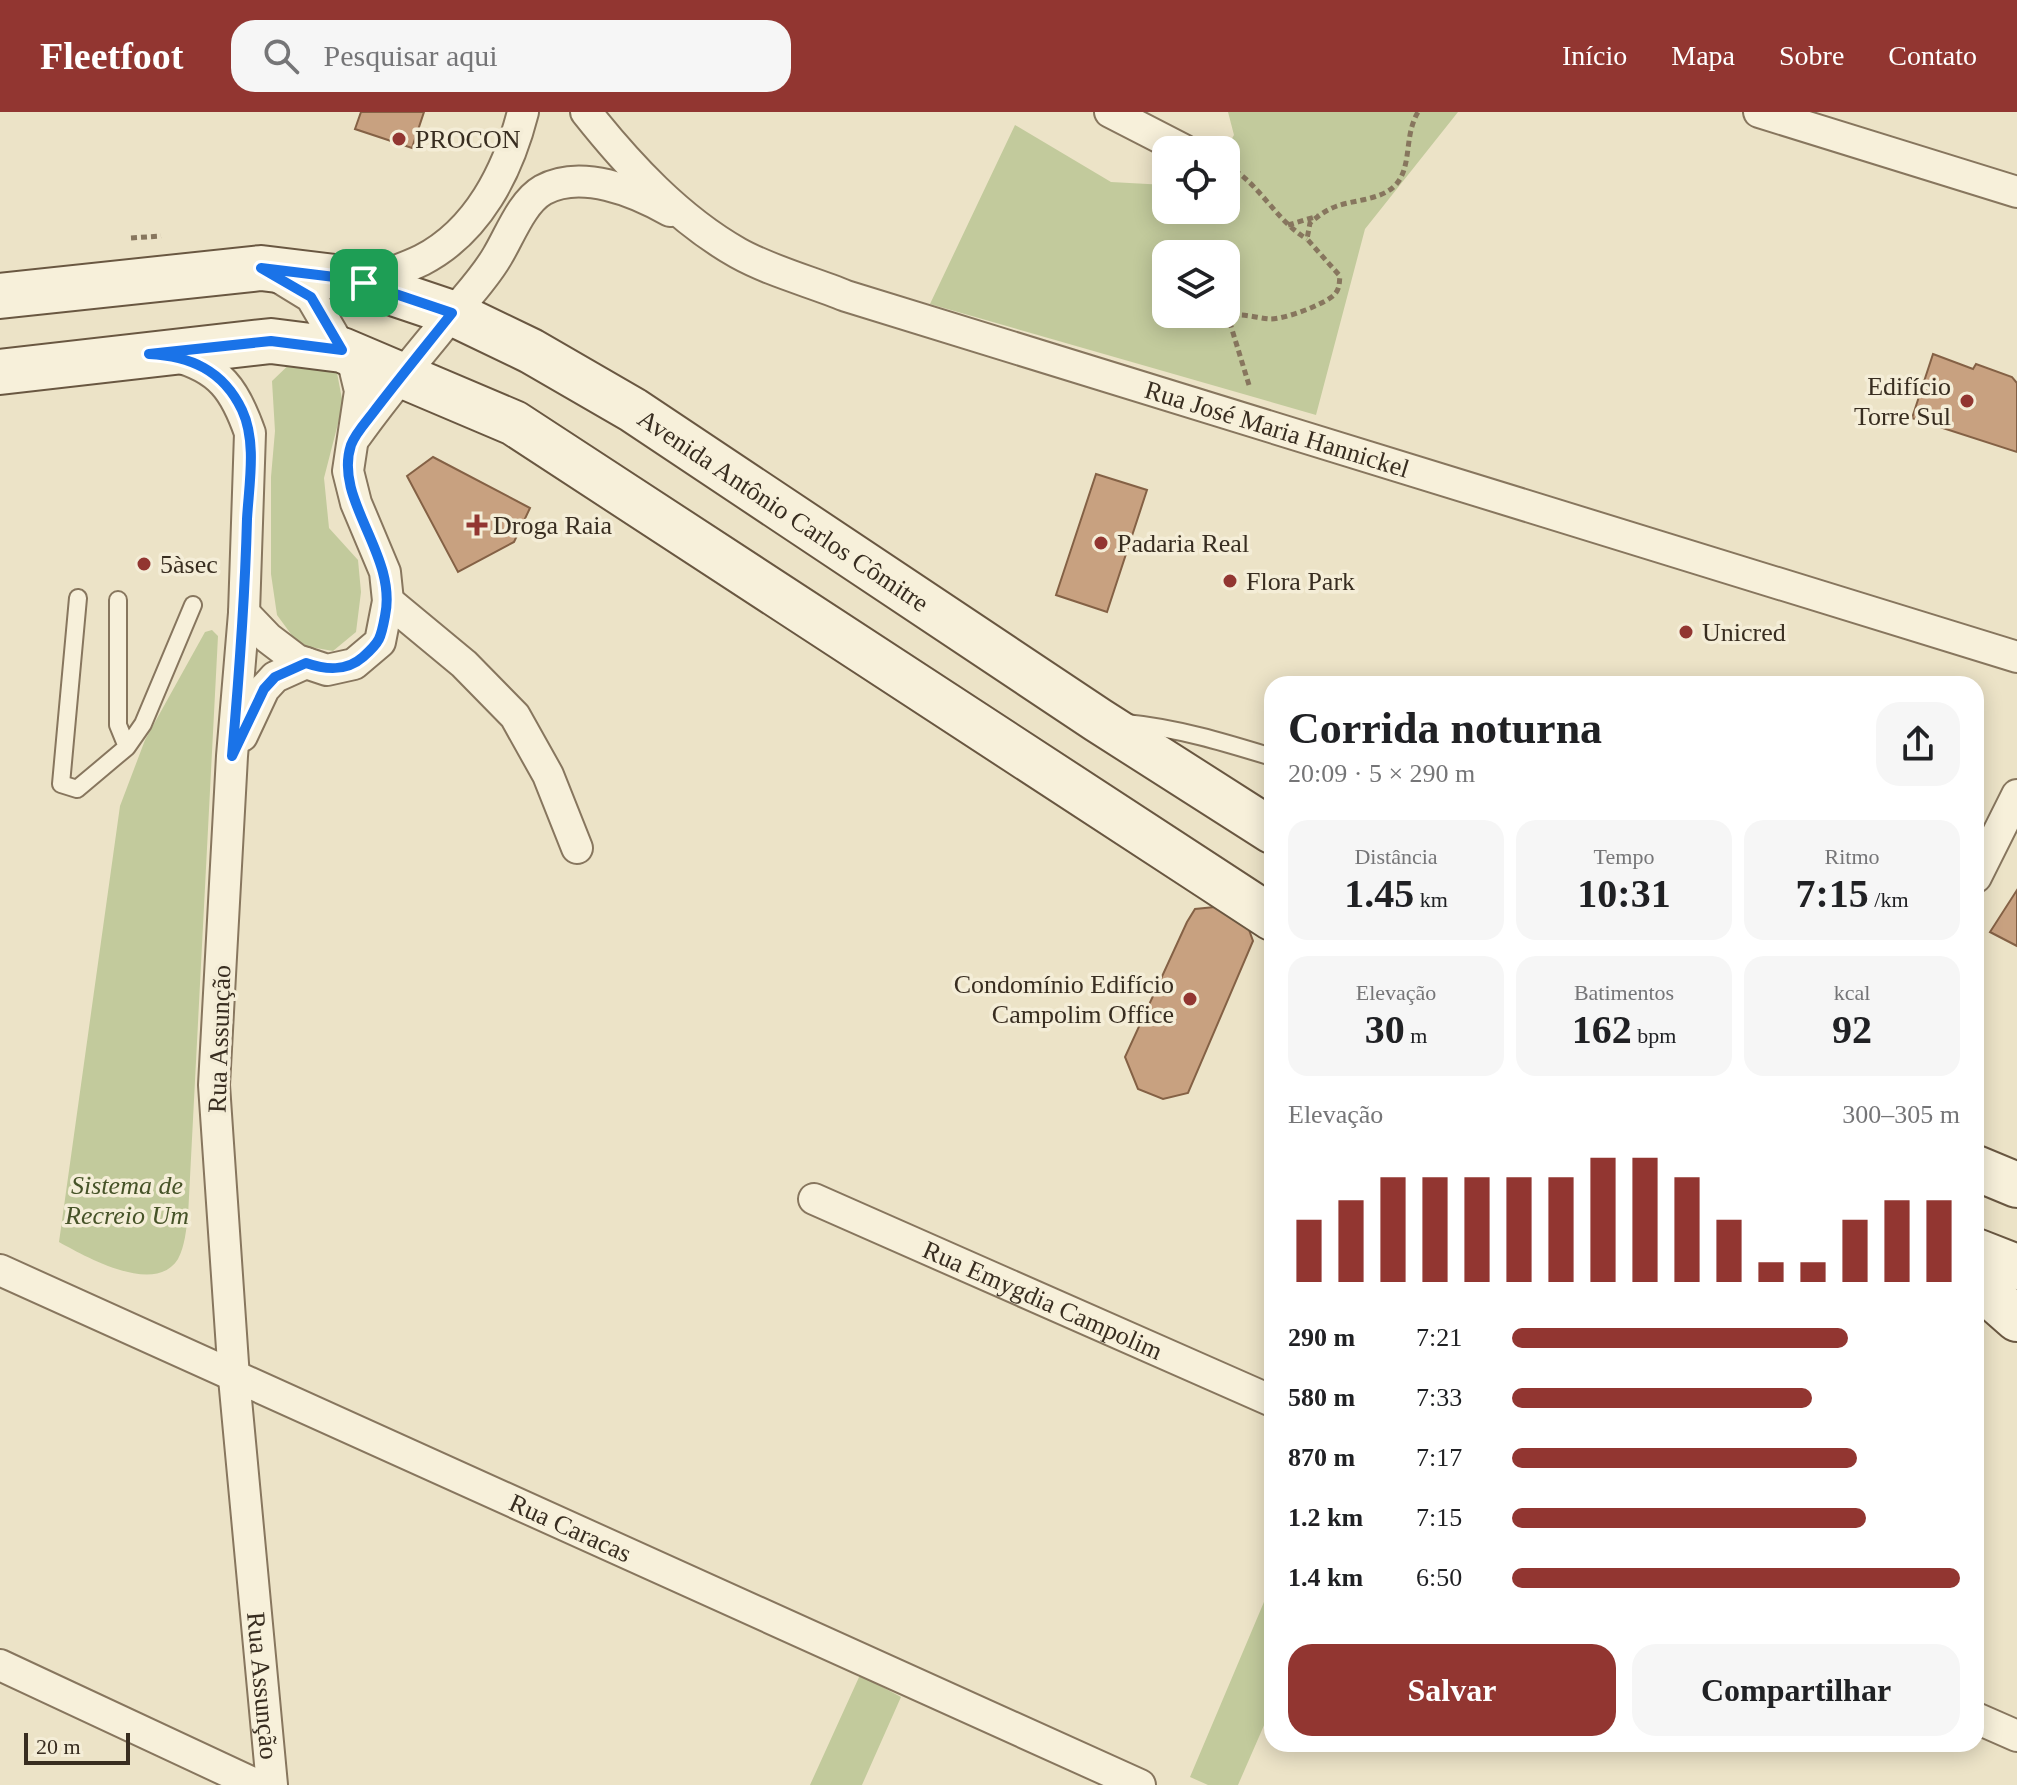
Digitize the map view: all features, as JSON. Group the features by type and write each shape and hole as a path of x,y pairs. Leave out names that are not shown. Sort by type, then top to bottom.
{"main road":[{"name":"Avenida Antônio Carlos Cômitre","path":"0,296 261,268 351,279 452,313 531,351 633,410 1098,720 1264,826"},
{"path":"0,372 271,341 342,350 403,375 514,423 1264,913"},
{"path":"1984,1171 2017,1185"},
{"path":"1984,1254 2017,1267"},
{"path":"1984,1290 2017,1319"}],"street":[{"path":"364,283 422,260 462,232 502,173 523,112"},
{"name":"Rua José Maria Hannickel","path":"586,112 612,144 692,223 740,254 846,296 2017,657"},
{"path":"1110,112 1157,136"},
{"path":"1759,112 2017,192"},
{"path":"351,444 452,313 486,276 528,204 542,191 566,182 587,181 652,201 692,223"},
{"path":"244,613 268,638 297,660 327,670 354,664 380,642 388,601 385,572 356,503 348,471 360,391 353,362 342,350 311,297 261,268"},
{"name":"Rua Assunção","path":"149,354 170,355 211,370 234,395 250,433 244,613 232,756 214,1085 234,1378 272,1785"},
{"path":"388,601 464,664 515,716 548,775 577,848"},
{"path":"232,756 264,689 275,677 306,663"},
{"path":"1984,861 2017,795"},
{"name":"Rua Emygdia Campolim","path":"814,1199 1264,1397"},
{"name":"Rua Caracas","path":"0,1270 1140,1785"},
{"path":"0,1665 257,1785"},
{"path":"1984,1722 2017,1736"}],"lane":[{"path":"78,598 61,784 77,789 127,747 143,724 193,605"},
{"path":"118,600 118,725 127,747"},
{"path":"1098,720 1162,727 1264,755"}],"path":[{"path":"1307,239 1310,223 1319,216 1334,207 1379,196 1401,178 1409,131 1418,112"},
{"path":"1240,177 1288,225 1307,239 1340,276 1339,288 1332,298 1288,316 1270,319 1238,315 1230,323 1262,424"},
{"path":"1288,225 1319,216"}],"green space":[{"path":"1228,112 1458,112 1365,229 1316,415 930,304 1015,125 1111,182 1152,184 1152,224 1240,224 1240,136 1233,136"},
{"path":"297,357 337,373 343,404 324,478 329,528 358,560 361,592 356,632 333,651 299,645 277,615 271,574 271,477 275,431 272,381"},
{"name":"Sistema de Recreio Um","path":"212,630 218,636 188,1216 178,1259 167,1270 137,1274 102,1264 59,1242 120,806 145,740 205,632"},
{"path":"1264,1602 1264,1725 1238,1785 1208,1785 1190,1777"},
{"path":"860,1675 901,1697 862,1785 810,1785"}],"building":[{"name":"PROCON","path":"361,112 424,112 412,148 355,129"},
{"name":"Edifício Torre Sul","path":"1933,354 1973,369 1976,364 2012,377 2017,383 2017,452 1912,418"},
{"name":"Droga Raia","path":"433,457 530,508 514,542 458,572 407,476"},
{"name":"Padaria Real","path":"1096,474 1147,490 1107,612 1056,595"},
{"path":"2017,890 2017,946 1990,932"},
{"name":"Condomínio Edifício Campolim Office","path":"1225,906 1248,927 1253,941 1188,1093 1163,1099 1138,1089 1125,1057 1195,909"}],"place":[{"name":"PROCON","path":"399,139"},
{"name":"Edifício Torre Sul","path":"1967,401"},
{"name":"Droga Raia","path":"477,525"},
{"name":"Padaria Real","path":"1101,543"},
{"name":"5àsec","path":"144,564"},
{"name":"Flora Park","path":"1230,581"},
{"name":"Unicred","path":"1686,632"},
{"name":"Condomínio Edifício Campolim Office","path":"1190,999"}],"route":[{"path":"261,268 364,283 452,313 351,444 348,471 356,503 385,572 388,601 380,642 354,664 327,670 306,663 275,677 264,689 232,756 244,613 250,433 234,395 211,370 170,355 149,354 271,341 342,350 311,297 261,268"}]}
